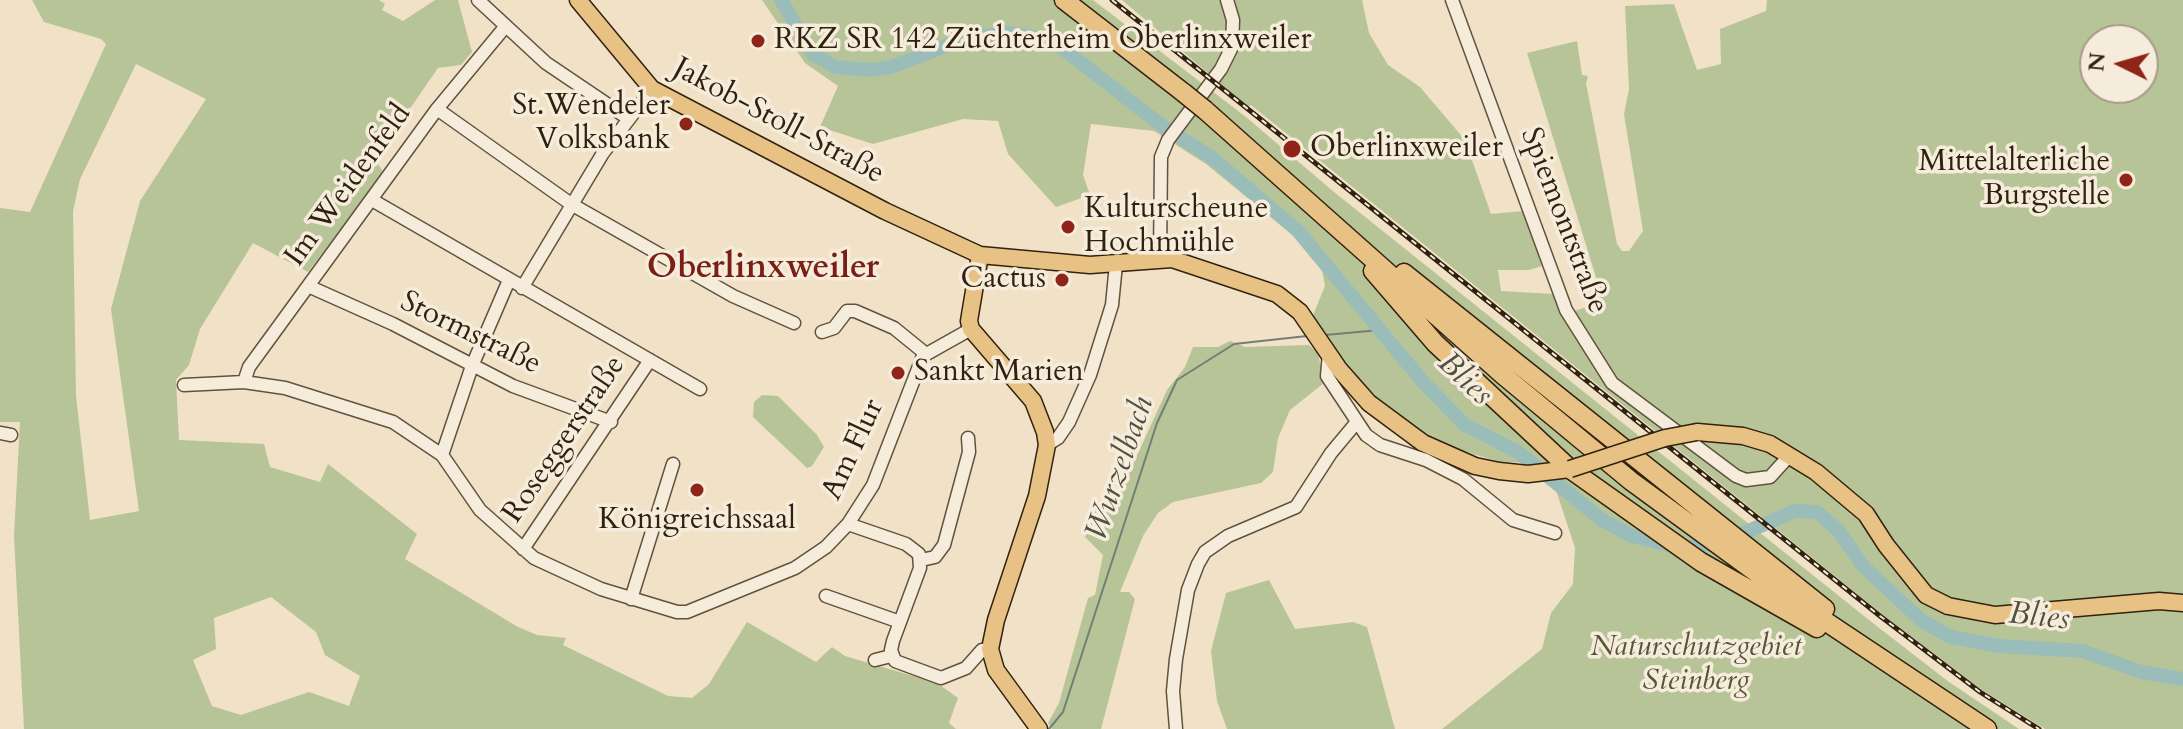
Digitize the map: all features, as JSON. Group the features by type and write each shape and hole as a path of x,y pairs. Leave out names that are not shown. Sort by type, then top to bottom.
{"highway":[{"path":"1064,0 1205,110 1503,375 1686,523 1987,729"},
{"path":"1316,206 1518,360 1749,545 1891,664"},
{"path":"1316,206 1435,343 1570,469 1701,562 1920,685"}],"main road":[{"name":"Jakob-Stoll-Straße","path":"578,0 652,89 817,177 980,255"},
{"path":"1039,729 996,670 990,649 996,620 1037,496 1047,445 1033,401 971,329 969,321 980,255 1116,264 1160,259 1180,261 1223,279 1277,294 1309,323 1369,403 1402,430 1450,456 1499,471 1516,473 1570,469 1665,438 1697,432 1743,436 1790,455 1841,491 1866,514 1926,595 1948,606 1995,615 2159,601 2183,603"}],"street":[{"path":"478,0 546,63 629,119"},
{"path":"1160,259 1160,166 1168,140 1221,69 1232,47 1233,20 1227,0"},
{"name":"Spiemontstraße","path":"1452,0 1566,310 1612,383 1736,476 1746,480 1770,477 1790,455"},
{"name":"Im Weidenfeld","path":"244,382 249,367 437,109 505,27"},
{"path":"522,288 571,204 652,89"},
{"path":"437,109 571,204 733,296 794,323"},
{"path":"372,200 700,389"},
{"path":"1047,445 1058,438 1069,422 1090,375 1110,314 1116,264"},
{"path":"442,455 472,366 509,280"},
{"name":"Stormstraße","path":"308,286 547,400 611,422"},
{"path":"822,332 834,328 847,311 855,311 894,328 926,354 971,329"},
{"path":"1325,348 1327,376 1356,423 1380,445 1445,469 1483,491 1513,520 1555,533"},
{"name":"Am Flur","path":"631,599 677,612 706,606 795,568 826,547 848,524 878,474 926,354"},
{"name":"Roseggerstraße","path":"523,549 650,360"},
{"path":"184,385 244,382 285,388 364,411 402,427 442,455 480,510 523,549 576,580 631,599 673,464"},
{"path":"1176,729 1173,691 1176,659 1188,590 1198,564 1217,542 1296,507 1331,453 1356,423"},
{"path":"921,560 935,557 944,545 969,452 968,438"},
{"path":"1483,491 1499,471"},
{"path":"848,524 915,549 921,560 900,622 896,660"},
{"path":"826,596 900,622"},
{"path":"875,660 896,660 941,678 966,668 982,650 990,649"}],"green space":[{"path":"32,0 379,0 385,4 382,10 403,21 435,0 458,0 472,52 461,65 438,68 375,159 384,173 308,272 253,243 200,329 189,365 176,380 179,440 264,444 270,467 320,482 328,464 417,534 405,559 518,627 537,635 566,638 563,645 668,696 692,698 709,684 747,622 816,662 832,647 845,656 937,683 958,698 949,723 956,729 24,729 14,536 20,422 0,422 0,208 30,212 106,44 101,39 44,22","holes":["136,64 206,99 140,201 111,309 139,511 90,520 76,396 73,211 80,179","271,597 316,632 325,655 360,676 349,706 309,692 241,715 212,706 193,660 216,649 214,618"]},
{"name":"Naturschutzgebiet Steinberg","path":"762,0 1093,0 1246,117 1334,192 1874,624 1949,682 2019,729 1442,729 1542,649 1551,613 1573,584 1575,548 1554,484 1537,463 1500,462 1463,451 1412,428 1390,412 1343,361 1313,315 1325,286 1322,270 1294,236 1206,164 1154,131 1091,124 1083,175 1090,195 1056,207 1008,154 998,121 963,119 873,144 820,127 838,86 805,63"},
{"path":"1122,0 1362,0 1369,33 1388,65 1420,87 1465,140 1491,214 1523,211 1542,266 1529,270 1498,270 1501,291 1553,294 1563,315 1595,304 1598,284 1527,53 1577,41 1582,75 1588,76 1586,83 1617,244 1622,251 1629,251 1643,231 1624,114 1629,89 1625,6 1674,4 1697,70 1721,64 1720,29 1766,11 1767,0 2183,0 2183,729 2045,729 1982,690 1882,614 1251,105 1248,107"},
{"path":"1230,341 1245,347 1309,345 1318,353 1324,383 1290,410 1278,438 1273,472 1261,483 1173,502 1158,513 1143,536 1120,592 1129,592 1135,599 1101,729 1052,729 1048,723 1059,703 1088,598 1095,595 1103,555 1085,537 1099,500 1112,510 1167,390 1185,367 1193,347 1218,347"},
{"path":"762,395 778,396 817,435 824,447 812,466 807,468 753,417 754,402"},
{"path":"1269,580 1295,629 1353,622 1367,627 1395,729 1227,729 1217,701 1211,651 1226,593"}],"waterway":[{"name":"Blies","path":"781,0 813,54 835,67 870,70 891,67 967,38 1006,33 1034,37 1062,48 1165,128 1211,157 1298,231 1423,382 1465,425 1518,452 1602,520 1632,536 1669,545 1698,547 1723,542 1795,511 1817,512 1838,530 1863,566 1922,621 1951,637 1998,646 2083,651 2141,672 2183,679"},
{"name":"Wurzelbach","path":"1325,335 1380,330"},
{"name":"Wurzelbach","path":"1049,729 1063,712 1157,423 1177,380 1234,344 1307,336"}],"railway":[{"path":"1112,0 1880,616 1980,692 2039,729"}],"place":[{"name":"RKZ SR 142 Züchterheim Oberlinxweiler","path":"758,41"},
{"name":"St.Wendeler Volksbank","path":"686,124"},
{"name":"Oberlinxweiler","path":"1292,149"},
{"name":"Mittelalterliche Burgstelle","path":"2126,180"},
{"name":"Kulturscheune Hochmühle","path":"1068,227"},
{"name":"Cactus","path":"1062,280"},
{"name":"Sankt Marien","path":"898,373"},
{"name":"Königreichssaal","path":"697,490"}],"district":[{"name":"Oberlinxweiler","path":"763,269"}]}
